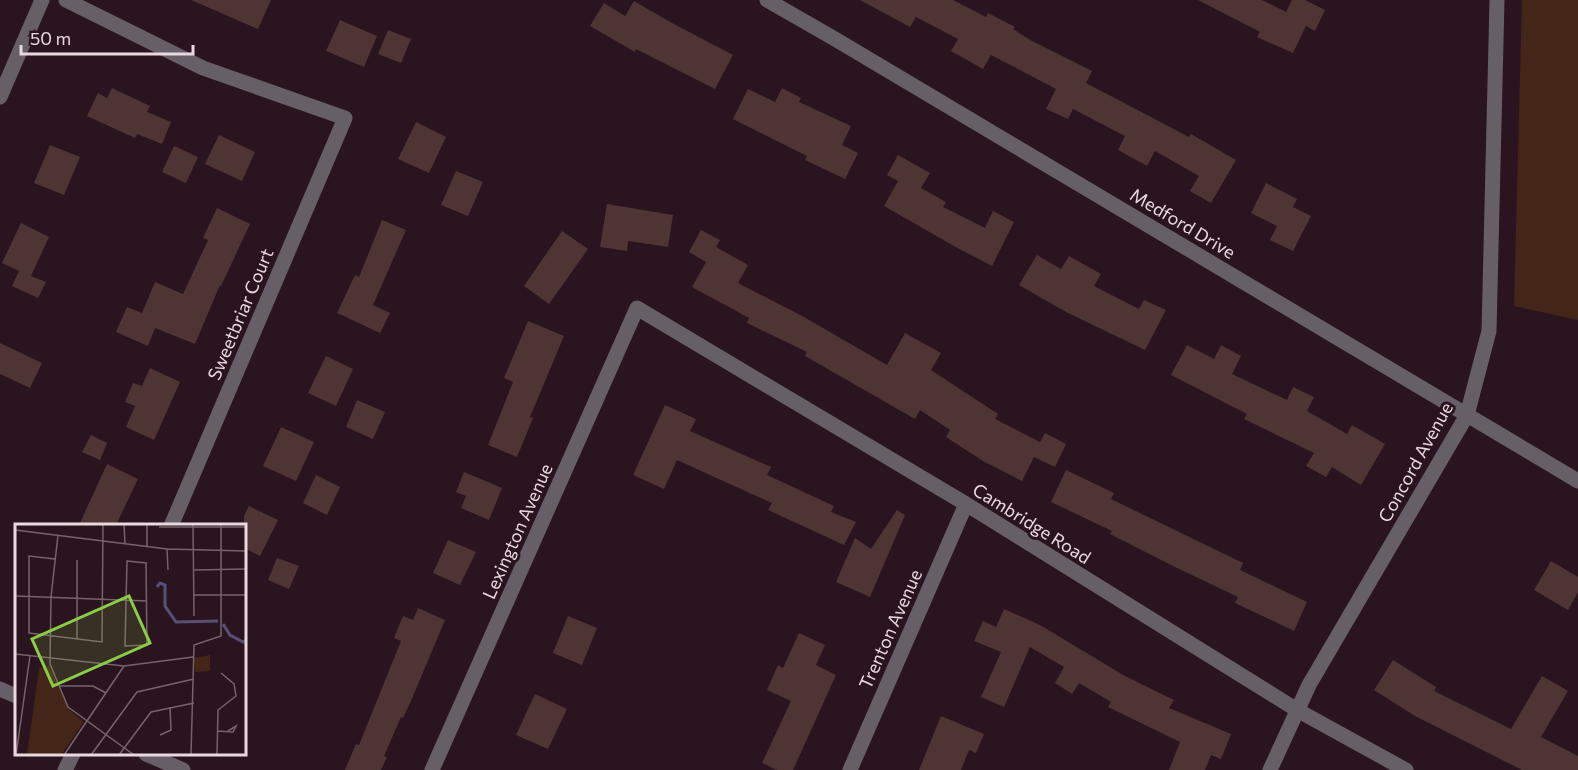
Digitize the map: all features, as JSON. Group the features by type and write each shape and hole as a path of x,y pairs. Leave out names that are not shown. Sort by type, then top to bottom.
{"street":[{"path":"0,97 42,0"},
{"name":"Sweetbriar Court","path":"66,0 203,68 345,118 171,524"},
{"name":"Medford Drive","path":"767,0 1578,481"},
{"name":"Concord Avenue","path":"1270,770 1309,685 1467,415 1489,331 1497,0"},
{"name":"Cambridge Road","path":"637,308 966,504 1297,710 1406,770"},
{"name":"Lexington Avenue","path":"432,770 637,308"},
{"name":"Trenton Avenue","path":"850,770 966,504"},
{"path":"0,688 15,696"},
{"path":"65,770 72,755"},
{"path":"150,755 183,770"}],"shaded area":[{"path":"1522,0 1578,0 1578,320 1514,306"}],"building":[{"path":"191,0 271,0 258,29"},
{"path":"860,0 953,0 986,17 988,13 1015,27 1013,29 1032,41 1092,71 1086,83 1189,137 1191,134 1236,160 1211,203 1190,191 1199,176 1155,151 1147,166 1118,150 1125,136 1073,109 1068,119 1046,109 1056,89 991,55 983,69 951,51 958,39 916,17 910,27"},
{"path":"1198,0 1262,0 1286,12 1292,0 1305,0 1325,10 1315,31 1306,26 1293,53 1257,37 1260,32"},
{"path":"634,1 733,55 715,89 636,49 635,52 590,26 604,3 625,16"},
{"path":"340,20 377,36 364,67 326,51"},
{"path":"388,30 411,39 401,63 378,54"},
{"path":"112,88 150,106 147,112 171,122 162,144 137,134 135,138 87,116 98,93 107,98"},
{"path":"782,88 801,98 799,102 851,126 842,145 858,153 845,179 805,160 807,156 733,119 748,89 775,102"},
{"path":"416,122 446,137 429,173 398,159"},
{"path":"219,135 255,152 242,181 205,164"},
{"path":"50,145 80,157 64,195 34,183"},
{"path":"174,146 198,157 186,183 162,172"},
{"path":"898,155 930,173 921,188 946,202 943,207 985,228 993,211 1014,222 992,266 884,206 898,181 887,175"},
{"path":"456,171 483,182 468,216 441,205"},
{"path":"1266,183 1297,199 1293,207 1311,216 1293,251 1270,240 1277,226 1251,213"},
{"path":"607,204 673,215 668,247 628,241 627,251 600,247"},
{"path":"217,208 250,224 220,285 195,344 155,328 148,346 116,332 127,307 142,313 155,282 183,294 208,240 203,238"},
{"path":"382,220 406,230 373,305 390,313 380,333 337,313 355,275 359,277"},
{"path":"21,223 49,237 31,276 46,282 38,298 12,286 19,271 2,263"},
{"path":"701,230 720,240 716,247 748,265 738,283 804,317 887,365 905,333 941,353 931,370 998,414 995,419 1040,442 1045,433 1066,444 1055,467 1034,457 1022,481 983,461 946,437 950,430 920,410 915,419 805,356 807,352 747,323 749,318 692,287 706,262 689,252"},
{"path":"562,231 588,249 549,304 524,286"},
{"path":"1037,255 1061,269 1069,256 1101,274 1094,286 1139,309 1144,300 1166,310 1145,350 1066,312 1019,285"},
{"path":"528,321 564,336 530,417 533,418 517,457 488,445 513,382 504,378"},
{"path":"0,343 42,363 30,388 0,374"},
{"path":"1187,345 1214,359 1221,345 1241,356 1232,374 1287,400 1293,387 1314,397 1307,411 1347,434 1352,425 1385,444 1361,485 1332,467 1326,477 1306,466 1314,453 1244,419 1247,414 1171,375"},
{"path":"326,356 353,369 336,406 308,393"},
{"path":"150,368 180,382 154,440 126,427 135,406 125,402 133,383 142,386"},
{"path":"357,400 385,412 373,439 346,427"},
{"path":"665,405 696,419 690,431 771,467 767,475 834,506 831,512 856,522 844,545 768,510 772,503 677,460 664,489 633,475"},
{"path":"281,427 314,442 296,481 263,466"},
{"path":"91,435 107,443 100,460 82,452"},
{"path":"107,464 138,479 116,524 79,524"},
{"path":"1066,470 1114,493 1111,499 1243,563 1240,570 1307,602 1294,631 1235,603 1238,597 1110,534 1112,531 1051,502"},
{"path":"464,472 502,488 489,520 461,508 466,496 456,492"},
{"path":"316,475 340,487 327,515 303,503"},
{"path":"249,506 278,520 260,556 246,549 244,516"},
{"path":"897,510 905,515 870,597 836,582 855,538 871,549"},
{"path":"448,540 476,552 460,585 433,573"},
{"path":"277,558 299,566 289,589 268,580"},
{"path":"1551,561 1578,577 1578,592 1568,610 1534,590"},
{"path":"418,608 445,620 411,701 403,718 401,717 384,756 387,757 381,770 345,770 356,744 359,745 401,641 394,638 403,616 413,620"},
{"path":"1004,609 1040,625 1125,676 1174,700 1169,708 1231,734 1221,759 1211,755 1205,770 1169,770 1180,742 1108,707 1111,702 1079,683 1072,694 1055,683 1064,667 1030,647 1004,707 981,697 1001,652 974,641 983,621 996,627"},
{"path":"568,616 597,628 582,665 553,653"},
{"path":"799,633 825,645 816,665 836,675 793,770 777,770 762,763 791,701 767,690 778,665 783,668"},
{"path":"1393,660 1436,687 1434,691 1511,729 1542,676 1568,691 1541,737 1578,756 1578,770 1522,770 1415,716 1374,690"},
{"path":"535,694 567,709 548,749 516,735"},
{"path":"941,716 984,734 976,753 969,750 961,770 919,770"}]}
